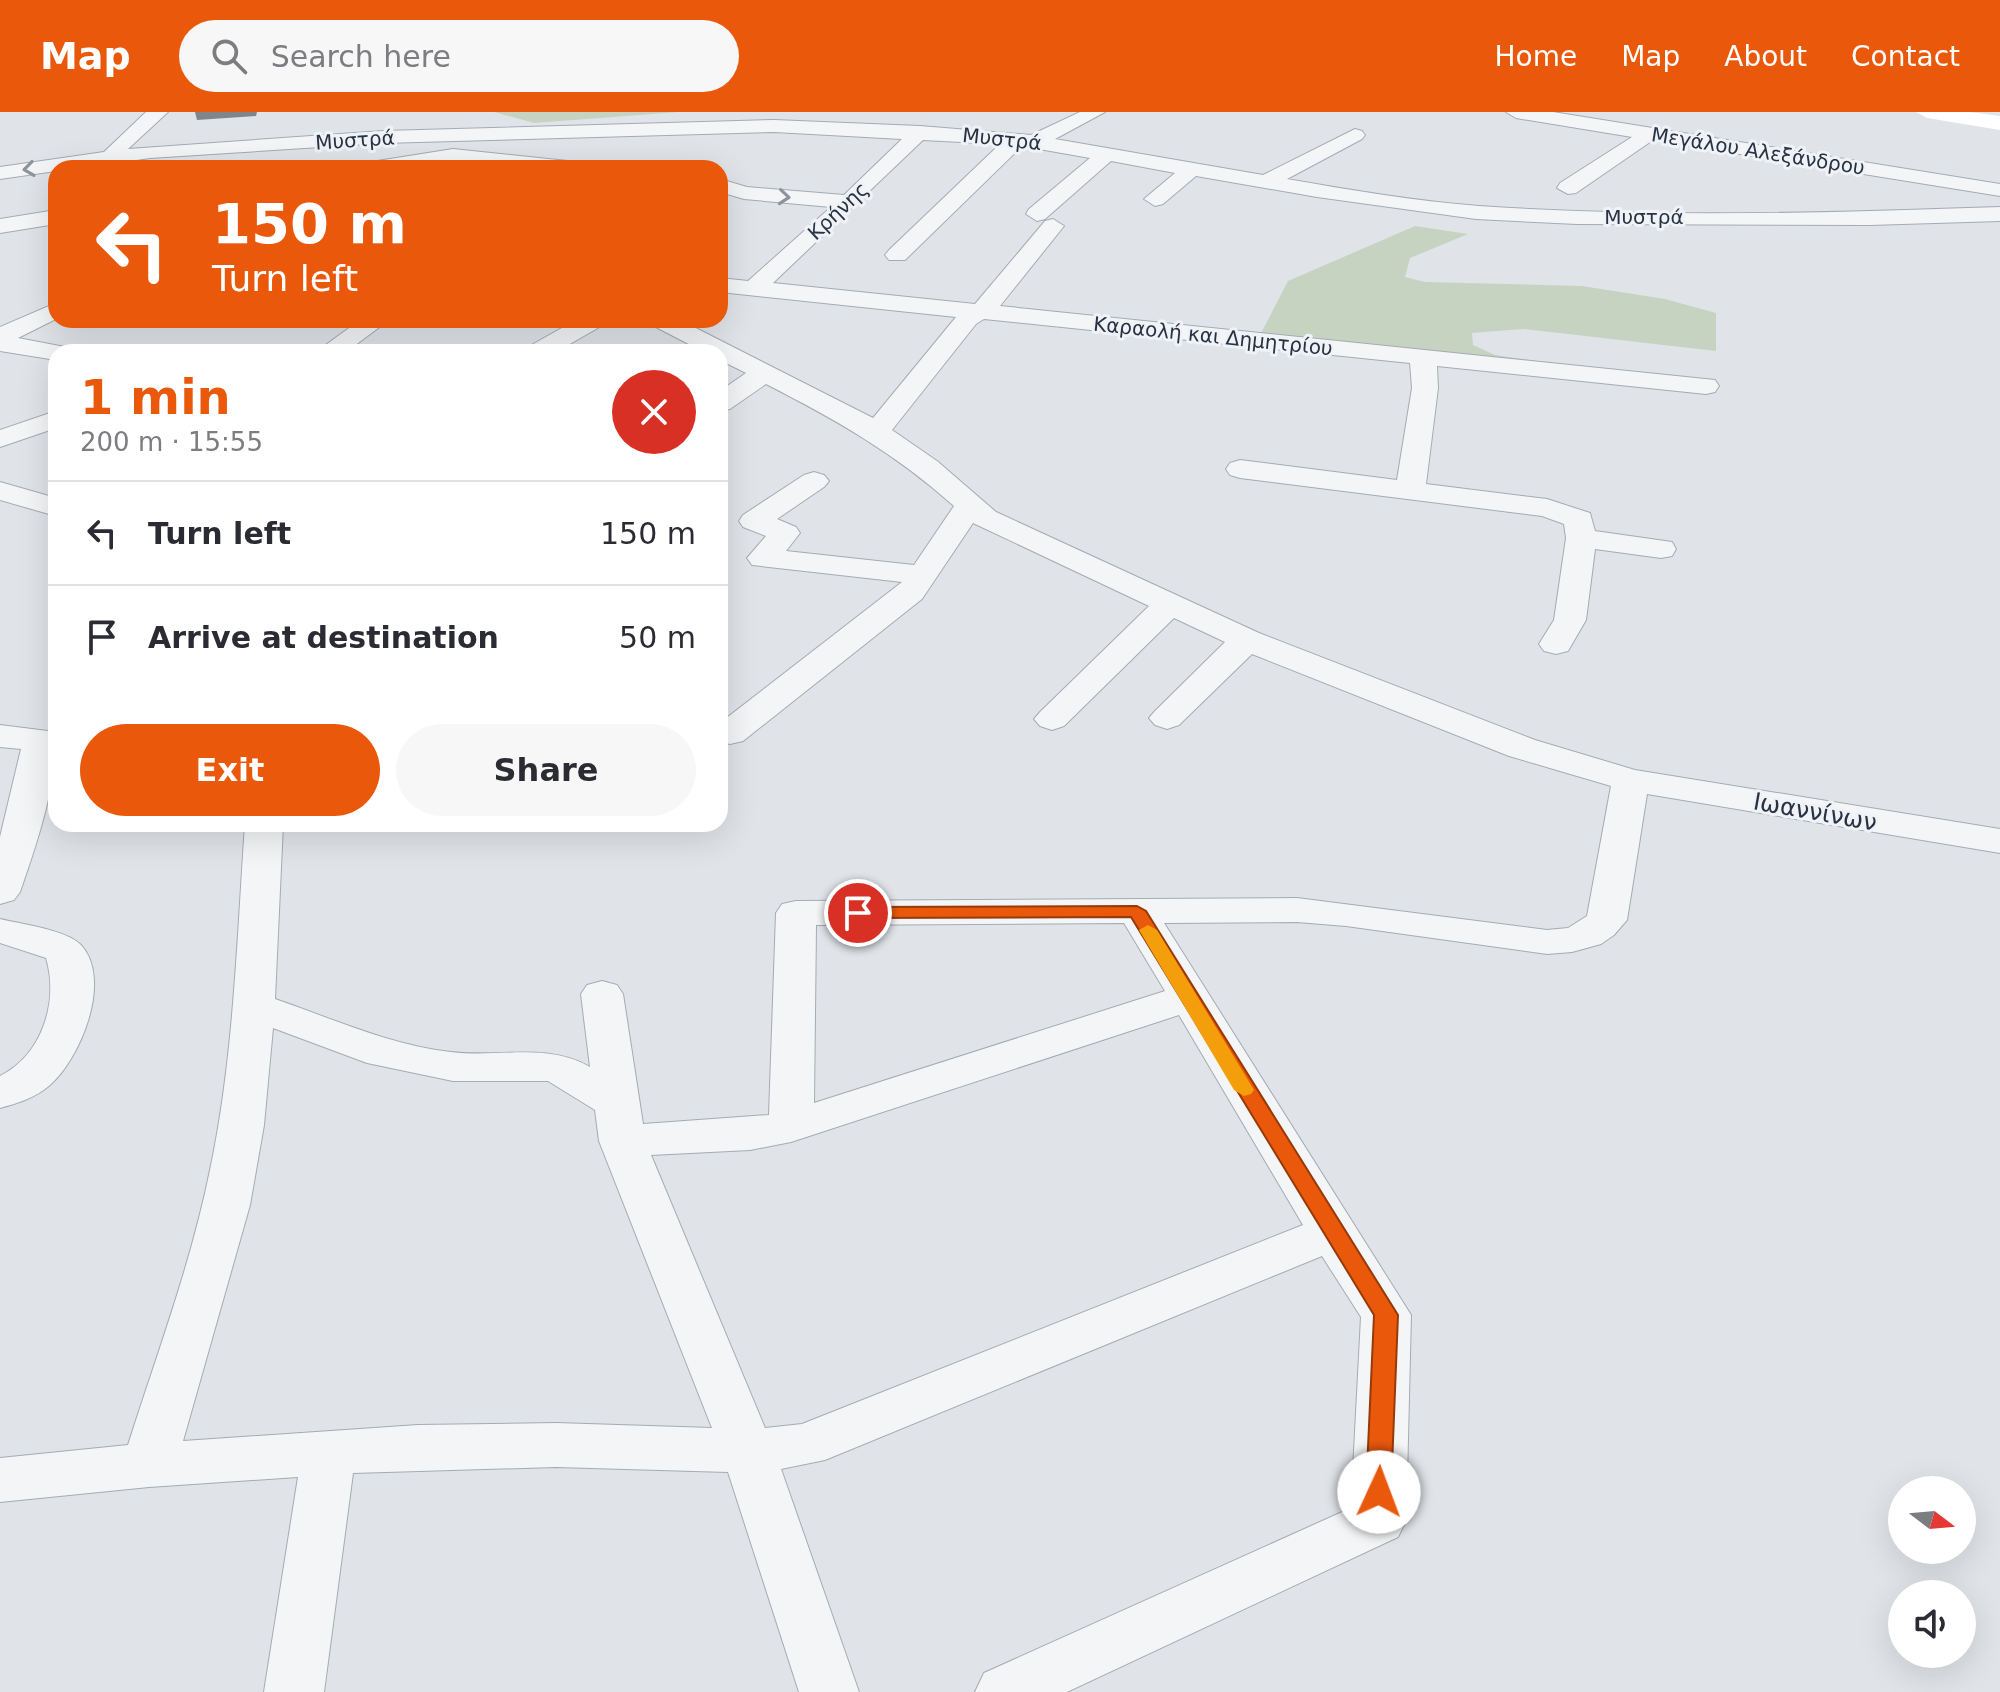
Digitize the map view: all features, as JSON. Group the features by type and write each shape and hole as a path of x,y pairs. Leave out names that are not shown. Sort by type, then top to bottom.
{"main road":[{"path":"1927,112 2000,123"}],"street":[{"path":"113,160 121,142 158,112"},
{"path":"756,112 807,122 834,120"},
{"path":"897,255 1026,140 1095,112"},
{"name":"Μεγάλου Αλεξάνδρου","path":"1516,112 2000,190"},
{"name":"Μυστρά","path":"134,160 383,137 742,126 834,120 920,132 1026,140 1266,182 1439,208 1562,217 1870,218 2000,214"},
{"name":"Κρήνης","path":"754,288 920,132"},
{"path":"1568,188 1649,134"},
{"path":"1266,182 1355,135"},
{"path":"876,432 967,319 987,307 1045,220 1107,154"},
{"path":"421,160 453,155 501,160"},
{"name":"Μυστρά","path":"0,173 48,168"},
{"path":"1155,199 1192,169"},
{"path":"728,188 744,193 849,202"},
{"path":"0,226 48,218"},
{"name":"Καραολή και Δημητρίου","path":"728,286 1706,386"},
{"path":"0,340 48,314"},
{"path":"341,344 365,328"},
{"path":"551,344 580,328"},
{"name":"Ιωαννίνων","path":"677,328 709,344"},
{"path":"0,340 48,350"},
{"name":"Ιωαννίνων","path":"728,354 821,399 876,432 927,467 985,518 1247,640 1522,748 1631,780 2000,841"},
{"path":"1410,491 1425,388 1423,358"},
{"path":"728,397 765,372"},
{"path":"0,439 48,422"},
{"path":"1240,469 1567,513 1579,519 1581,538 1570,620 1556,644"},
{"path":"814,481 754,521 785,533 763,558 923,575"},
{"path":"5,498 48,506"},
{"path":"730,733 911,592 969,506"},
{"path":"1581,538 1661,549"},
{"path":"1052,719 1170,604"},
{"path":"1167,718 1247,640"},
{"path":"0,736 48,742"},
{"path":"0,892 48,745"},
{"path":"791,1127 796,913 1309,911 1547,942 1576,941 1593,934 1607,920 1631,780"},
{"path":"149,1465 219,1231 234,1167 253,1006 264,832"},
{"path":"1005,1692 1378,1521 1386,1315 1332,1232 1137,911"},
{"path":"0,1093 21,1085 37,1073 53,1054 67,1018 74,984 65,952 8,928"},
{"path":"602,994 620,1122 748,1451 829,1692"},
{"path":"253,1006 383,1053 453,1067 557,1067 620,1122 750,1134 791,1127 1188,998"},
{"path":"0,1480 149,1465 503,1444 748,1451 806,1445 1332,1232"},
{"path":"294,1692 329,1453"}],"green space":[{"path":"494,112 679,112 534,123"},
{"path":"1415,226 1468,234 1410,258 1405,277 1425,282 1582,286 1665,299 1716,313 1716,351 1523,329 1472,333 1473,345 1495,355 1592,369 1259,337 1288,281"}],"slow traffic":[{"path":"1148,930 1244,1090"}],"route":[{"path":"858,913 1137,911 1332,1232 1386,1315 1379,1492"}]}
